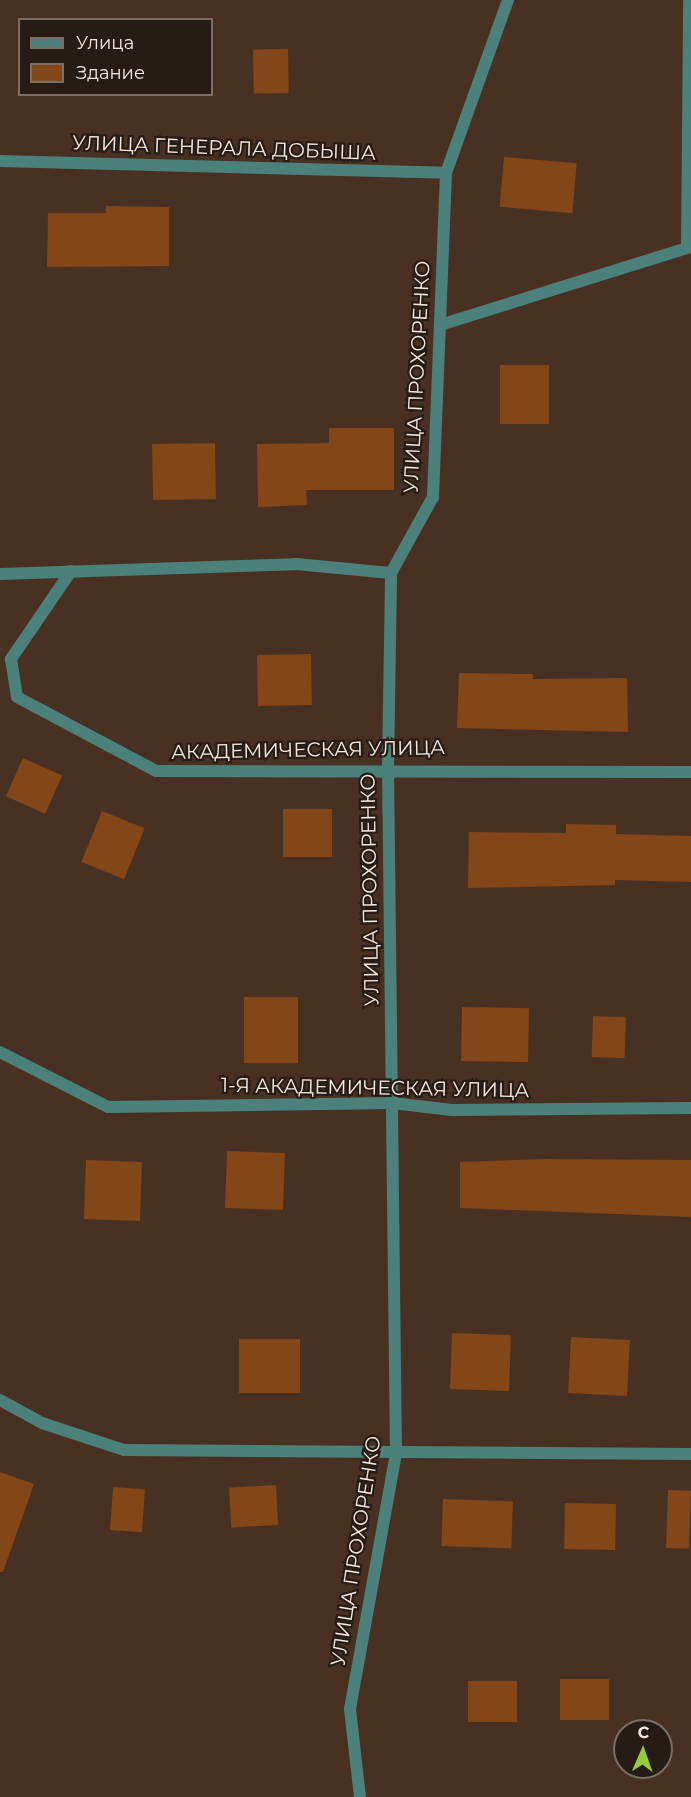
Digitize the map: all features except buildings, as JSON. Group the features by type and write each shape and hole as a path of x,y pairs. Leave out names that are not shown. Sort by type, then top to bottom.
{"street":[{"name":"УЛИЦА ПРОХОРЕНКО","path":"360,1797 350,1709 396,1453 388,769 391,573 433,497 446,173 508,0"},
{"path":"440,325 687,248 689,0"},
{"name":"УЛИЦА ГЕНЕРАЛА ДОБЫША","path":"0,161 446,173"},
{"path":"0,574 296,564 391,573"},
{"name":"АКАДЕМИЧЕСКАЯ УЛИЦА","path":"71,572 11,659 17,697 156,771 388,769 691,772"},
{"name":"1-Я АКАДЕМИЧЕСКАЯ УЛИЦА","path":"0,1052 108,1107 392,1103 452,1110 691,1108"},
{"path":"0,1400 42,1423 124,1450 691,1454"}]}
